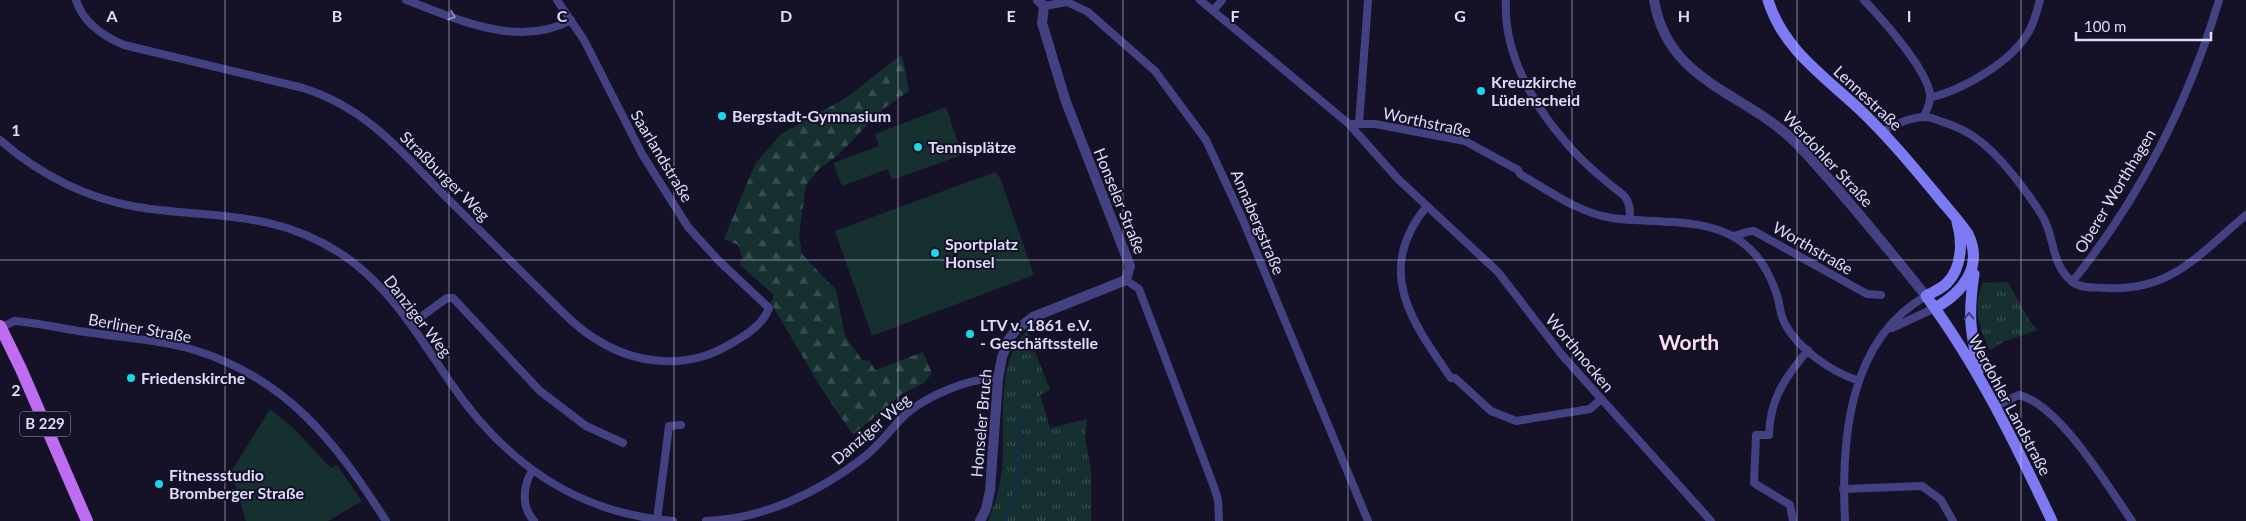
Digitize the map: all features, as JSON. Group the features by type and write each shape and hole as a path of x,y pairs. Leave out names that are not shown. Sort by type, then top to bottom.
{"main road":[{"name":"Lennestraße","path":"1768,0 1778,27 1793,47 1819,75 1882,131 1968,234 1974,250"},
{"name":"Lennestraße","path":"1926,296 1947,283 1958,263 1961,239 1954,216"},
{"path":"1935,308 1952,298 1966,282 1973,264 1974,250"},
{"path":"1974,250 1970,324 1982,381"},
{"name":"Werdohler Straße","path":"1926,296 1935,308"},
{"name":"Werdohler Landstraße","path":"1935,308 1982,381 2052,521"},
{"name":"B 229","path":"1,327 22,370 87,521"}],"street":[{"name":"Straßburger Weg","path":"76,0 78,6 93,26 103,35 124,45 303,88 330,98 351,109 390,139 577,324 599,342 644,359 661,361 696,359 715,353 742,337 763,319 768,308"},
{"path":"406,0 482,26 510,32 548,30 571,20"},
{"name":"Saarlandstraße","path":"557,0 596,60 642,154 688,227 719,261 768,308"},
{"path":"1200,0 1349,124"},
{"path":"1213,11 1222,0"},
{"path":"1359,124 1368,0"},
{"path":"1506,0 1507,24 1513,54 1525,83 1552,125 1572,150 1625,197 1630,206 1630,218"},
{"name":"Werdohler Straße","path":"1654,0 1666,37 1676,54 1688,67 1704,79 1766,116 1788,135 1845,199 1926,296"},
{"path":"1864,0 1890,27 1928,84 1930,98 1924,117"},
{"path":"1930,98 1944,95 1975,80 2015,50 2028,32 2040,0"},
{"name":"Oberer Worthhagen","path":"2072,282 2120,216 2153,161 2188,86 2219,0"},
{"name":"Annabergstraße","path":"1041,3 1067,2 1079,6 1094,17 1155,71 1206,140 1231,193 1368,521"},
{"name":"Honseler Straße","path":"1041,3 1042,23 1066,102 1130,266 1126,280 1139,289 1214,487 1218,500 1219,521"},
{"path":"1882,131 1910,120 1924,117 1953,125 1970,134 1993,154 2044,218 2054,256 2060,268 2072,282 2090,288 2113,289 2140,286 2176,273 2193,262 2246,215"},
{"name":"Worthstraße","path":"1349,124 1375,124 1465,141 1495,156 1518,170 1520,174 1574,205 1594,214 1614,218 1701,226 1732,236 1738,236 1748,230 1754,231 1867,294 1881,295"},
{"name":"Worthnocken","path":"1349,124 1398,179 1498,272 1556,348 1711,521"},
{"name":"Danziger Weg","path":"0,140 40,170 73,188 91,195 137,207 262,220 295,230 318,240 366,272 393,300 474,415 490,434 532,471 557,487 593,504 632,516 672,521"},
{"path":"1427,206 1414,225 1403,247 1401,270 1404,294 1408,311 1417,328 1453,378 1491,411 1516,421 1590,409 1601,399"},
{"name":"Worthstraße","path":"1732,236 1756,254 1763,264 1770,276 1786,325 1796,339 1839,374 1859,381"},
{"name":"Honseler Bruch","path":"980,521 986,509 993,468 998,379 1002,357 1009,339 1027,321 1126,280"},
{"path":"1845,521 1844,488 1847,436 1859,381 1866,360 1903,312 1926,296"},
{"path":"411,324 447,298 453,298 540,391 586,426 623,443"},
{"path":"1888,330 1935,308"},
{"name":"Berliner Straße","path":"1,327 14,321 156,342 190,349 247,371 286,397 322,433 346,461 386,521"},
{"path":"1793,521 1790,505 1754,483 1756,435 1769,435 1773,406 1777,394 1784,379 1808,350"},
{"name":"Danziger Weg","path":"706,521 757,513 804,495 832,480 866,456 914,408 935,396 969,383 984,379 998,379"},
{"path":"1995,406 2019,395 2040,404 2071,435 2132,521"},
{"path":"657,520 669,426 682,425"},
{"path":"532,471 527,482 525,497 526,507 534,521"},
{"path":"1844,488 1922,486 1941,500 1953,521"}],"green space":[{"path":"901,55 909,91 883,109 837,156 820,168 806,185 799,235 802,254 836,290 845,336 862,360 870,361 875,370 923,352 932,373 924,383 902,394 853,435 820,386 771,303 774,295 740,265 742,256 738,245 724,239 755,164 781,134 846,98"},
{"name":"Tennisplätze","path":"946,107 962,155 892,180 888,169 842,186 833,163 879,146 875,134"},
{"name":"Sportplatz Honsel","path":"995,172 1000,178 1034,275 872,336 835,231"},
{"path":"2008,282 2030,322 2038,330 2005,341 1990,350 1978,317 1977,309 1980,292 1983,283"},
{"path":"1027,331 1050,390 1040,395 1050,428 1087,419 1085,437 1091,470 1091,521 988,521 997,496 1002,469 1006,377 1010,360 1017,344"},
{"path":"270,409 293,428 331,468 337,465 362,501 328,521 246,521 231,472"}],"waterway":[{"path":"1006,521 1018,482 1020,412"}],"place":[{"name":"Kreuzkirche Lüdenscheid","path":"1481,91"},
{"name":"Bergstadt-Gymnasium","path":"722,116"},
{"name":"Tennisplätze","path":"918,147"},
{"name":"Sportplatz Honsel","path":"935,253"},
{"name":"LTV v. 1861 e.V. - Geschäftsstelle","path":"970,334"},
{"name":"Friedenskirche","path":"131,378"},
{"name":"Fitnessstudio Bromberger Straße","path":"159,484"}],"district":[{"name":"Worth","path":"1689,343"}]}
